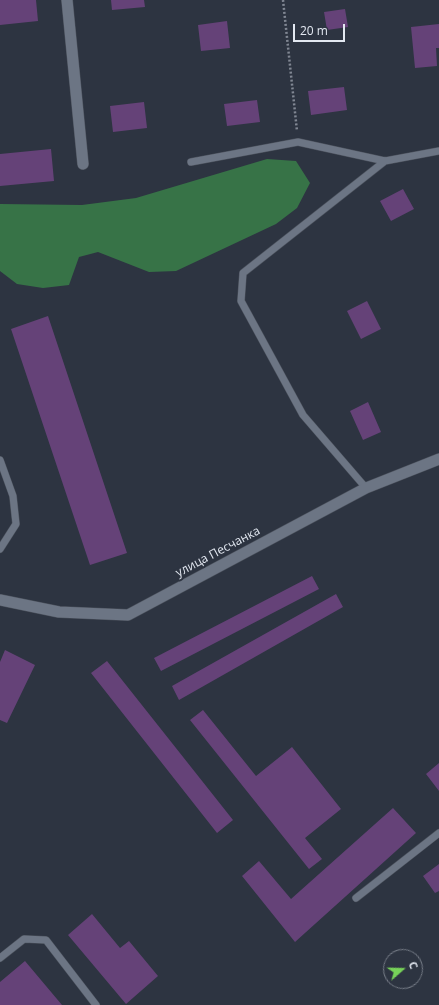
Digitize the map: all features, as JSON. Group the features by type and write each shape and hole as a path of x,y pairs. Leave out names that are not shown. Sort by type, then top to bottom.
{"street":[{"path":"67,0 83,164"},
{"name":"улица Песчанка","path":"0,600 60,612 128,615 366,488 439,459"}],"lane":[{"path":"191,162 298,142 385,161 439,151"},
{"path":"366,488 303,415 241,301 243,273 385,161"},
{"path":"0,460 13,496 16,524 0,549"},
{"path":"356,898 439,833"},
{"path":"0,958 24,939 46,940 96,1005"}],"path":[{"path":"283,0 298,142"}],"green space":[{"path":"267,159 296,161 310,183 297,208 276,224 176,271 149,272 98,252 79,257 69,285 43,288 17,284 0,271 0,204 82,205 136,198"}],"building":[{"path":"0,0 36,0 38,21 0,25"},
{"path":"111,0 144,0 145,7 112,10"},
{"path":"345,9 348,27 327,30 324,12"},
{"path":"227,21 230,48 201,51 198,25"},
{"path":"439,24 439,48 436,48 437,66 415,68 411,27"},
{"path":"344,87 347,110 311,115 308,91"},
{"path":"257,100 260,122 227,126 224,104"},
{"path":"144,102 147,128 113,132 110,106"},
{"path":"51,149 54,181 0,186 0,154"},
{"path":"403,189 414,209 391,221 380,201"},
{"path":"367,301 381,329 361,339 347,311"},
{"path":"48,316 127,553 90,565 11,329"},
{"path":"368,402 381,432 363,440 350,411"},
{"path":"312,576 319,589 161,671 154,658"},
{"path":"336,594 343,607 179,700 172,686"},
{"path":"5,650 35,665 7,723 0,720 0,662"},
{"path":"107,661 233,820 217,833 91,673"},
{"path":"203,710 256,776 292,747 341,809 305,838 322,859 309,869 190,720"},
{"path":"439,763 439,791 426,774"},
{"path":"393,808 416,833 295,942 242,876 259,861 291,899"},
{"path":"439,864 439,891 435,893 423,876"},
{"path":"92,914 120,948 129,941 158,976 126,1004 68,935"},
{"path":"25,961 62,1005 0,1005 0,982"}]}
